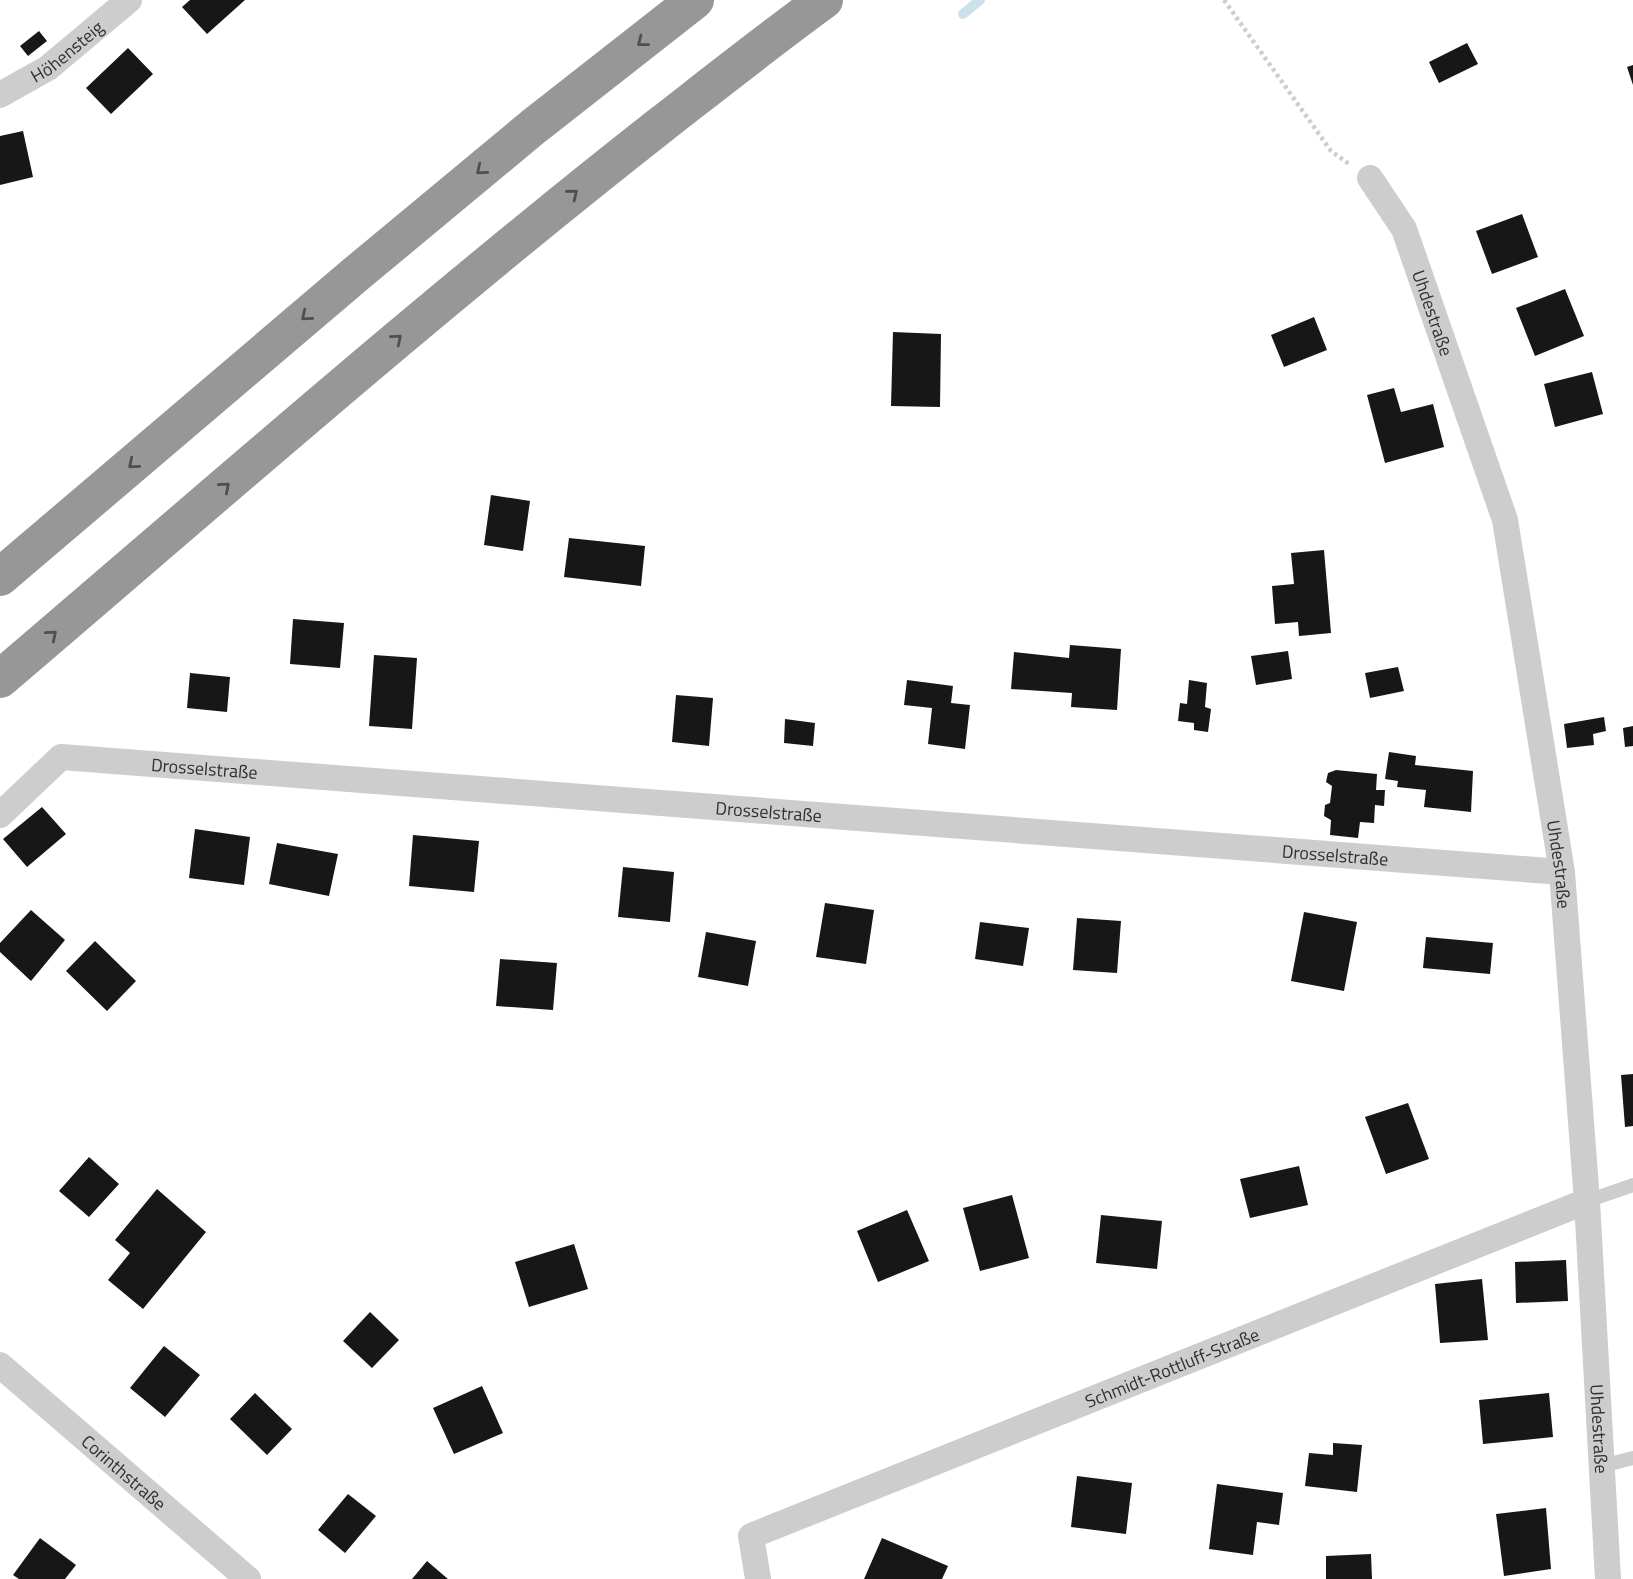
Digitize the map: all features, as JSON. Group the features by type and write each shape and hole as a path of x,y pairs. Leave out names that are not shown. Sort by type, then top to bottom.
{"highway":[{"path":"0,577 376,256 533,127 695,0"},
{"path":"0,679 429,312 590,181 824,0"}],"street":[{"name":"Höhensteig","path":"0,95 48,68 129,0"},
{"name":"Uhdestraße","path":"1370,177 1404,229 1504,520 1562,872 1587,1201 1608,1579"},
{"name":"Drosselstraße","path":"0,815 61,757 1562,872"},
{"name":"Schmidt-Rottluff-Straße","path":"758,1579 751,1536 1587,1201"},
{"name":"Corinthstraße","path":"0,1365 248,1579"}],"lane":[{"name":"Schmidt-Rottluff-Straße","path":"1587,1201 1633,1185"},
{"path":"1602,1466 1633,1458"}],"path":[{"path":"1224,0 1331,151 1370,177"}],"building":[{"path":"190,0 245,0 207,34 182,7"},
{"path":"39,31 47,41 28,56 20,46"},
{"path":"1467,43 1478,64 1439,83 1429,62"},
{"path":"128,48 153,74 111,114 86,88"},
{"path":"1633,65 1633,85 1627,67"},
{"path":"23,131 33,177 0,185 0,136"},
{"path":"1522,214 1538,257 1492,274 1476,231"},
{"path":"1565,289 1584,336 1535,356 1516,308"},
{"path":"1314,317 1327,350 1284,367 1271,335"},
{"path":"893,332 941,334 940,407 891,406"},
{"path":"1592,372 1603,414 1555,427 1544,384"},
{"path":"1394,388 1401,412 1433,404 1444,447 1385,463 1367,395"},
{"path":"491,495 530,501 523,551 484,545"},
{"path":"569,538 645,546 641,586 564,577"},
{"path":"1324,550 1331,633 1299,636 1298,622 1275,624 1272,586 1294,584 1291,553"},
{"path":"293,619 344,623 340,668 290,664"},
{"path":"1070,645 1121,649 1117,710 1071,707 1072,693 1011,689 1014,652 1069,658"},
{"path":"1288,651 1292,679 1256,685 1251,656"},
{"path":"374,655 417,658 412,729 369,726"},
{"path":"1398,667 1404,691 1370,698 1365,673"},
{"path":"190,673 230,677 227,712 187,708"},
{"path":"907,680 953,686 951,703 970,705 965,749 928,744 932,708 904,705"},
{"path":"1189,680 1207,683 1205,707 1211,709 1208,732 1194,730 1194,723 1178,721 1180,703 1187,704"},
{"path":"676,695 713,698 709,746 672,742"},
{"path":"1604,717 1606,731 1593,734 1594,745 1567,748 1564,724"},
{"path":"785,719 815,723 813,746 784,743"},
{"path":"1633,726 1633,746 1625,747 1623,728"},
{"path":"1389,752 1416,756 1415,765 1473,771 1471,812 1424,807 1426,790 1397,787 1398,781 1385,779"},
{"path":"1336,770 1377,774 1376,790 1385,790 1384,806 1375,805 1374,823 1360,822 1358,838 1330,835 1331,820 1324,816 1325,805 1330,803 1332,786 1326,782 1328,773"},
{"path":"42,807 66,834 27,867 3,839"},
{"path":"195,829 250,837 244,885 189,878"},
{"path":"413,835 479,841 474,892 409,886"},
{"path":"277,843 338,854 329,896 269,884"},
{"path":"623,867 674,872 670,922 618,917"},
{"path":"825,903 874,910 866,964 816,957"},
{"path":"31,910 65,940 31,981 0,952 0,943"},
{"path":"1304,912 1357,922 1344,991 1291,981"},
{"path":"1077,918 1121,921 1117,973 1073,970"},
{"path":"980,922 1029,928 1023,966 975,959"},
{"path":"706,932 756,941 748,986 698,977"},
{"path":"1426,937 1493,943 1490,974 1423,968"},
{"path":"95,941 136,981 107,1011 66,971"},
{"path":"500,959 557,963 553,1010 496,1006"},
{"path":"1633,1074 1633,1126 1625,1127 1621,1075"},
{"path":"1408,1103 1429,1159 1386,1174 1365,1117"},
{"path":"89,1157 119,1184 89,1217 59,1191"},
{"path":"1299,1166 1308,1205 1250,1218 1240,1179"},
{"path":"157,1189 206,1232 143,1309 108,1280 130,1253 115,1240"},
{"path":"1012,1195 1029,1258 980,1271 963,1208"},
{"path":"907,1210 929,1261 878,1282 857,1231"},
{"path":"1101,1215 1162,1221 1157,1269 1096,1263"},
{"path":"574,1244 588,1289 529,1307 515,1262"},
{"path":"1566,1260 1568,1301 1516,1303 1515,1262"},
{"path":"1482,1279 1488,1340 1440,1343 1435,1284"},
{"path":"370,1312 399,1340 372,1368 343,1341"},
{"path":"164,1346 200,1375 165,1417 130,1388"},
{"path":"482,1386 503,1433 454,1454 433,1408"},
{"path":"255,1393 292,1429 267,1455 230,1419"},
{"path":"1549,1393 1553,1437 1483,1444 1479,1400"},
{"path":"1333,1443 1362,1445 1357,1492 1305,1486 1309,1453 1333,1455"},
{"path":"1077,1476 1132,1483 1126,1534 1071,1527"},
{"path":"1217,1484 1283,1493 1279,1525 1257,1522 1253,1555 1209,1549"},
{"path":"348,1494 376,1516 345,1553 318,1530"},
{"path":"1546,1508 1551,1569 1504,1576 1496,1514"},
{"path":"40,1538 76,1565 65,1579 19,1579 13,1575"},
{"path":"882,1538 948,1566 942,1579 864,1579"},
{"path":"1371,1554 1372,1579 1326,1579 1326,1556"},
{"path":"427,1561 448,1579 412,1579"}],"waterway":[{"path":"963,14 980,0"}]}
